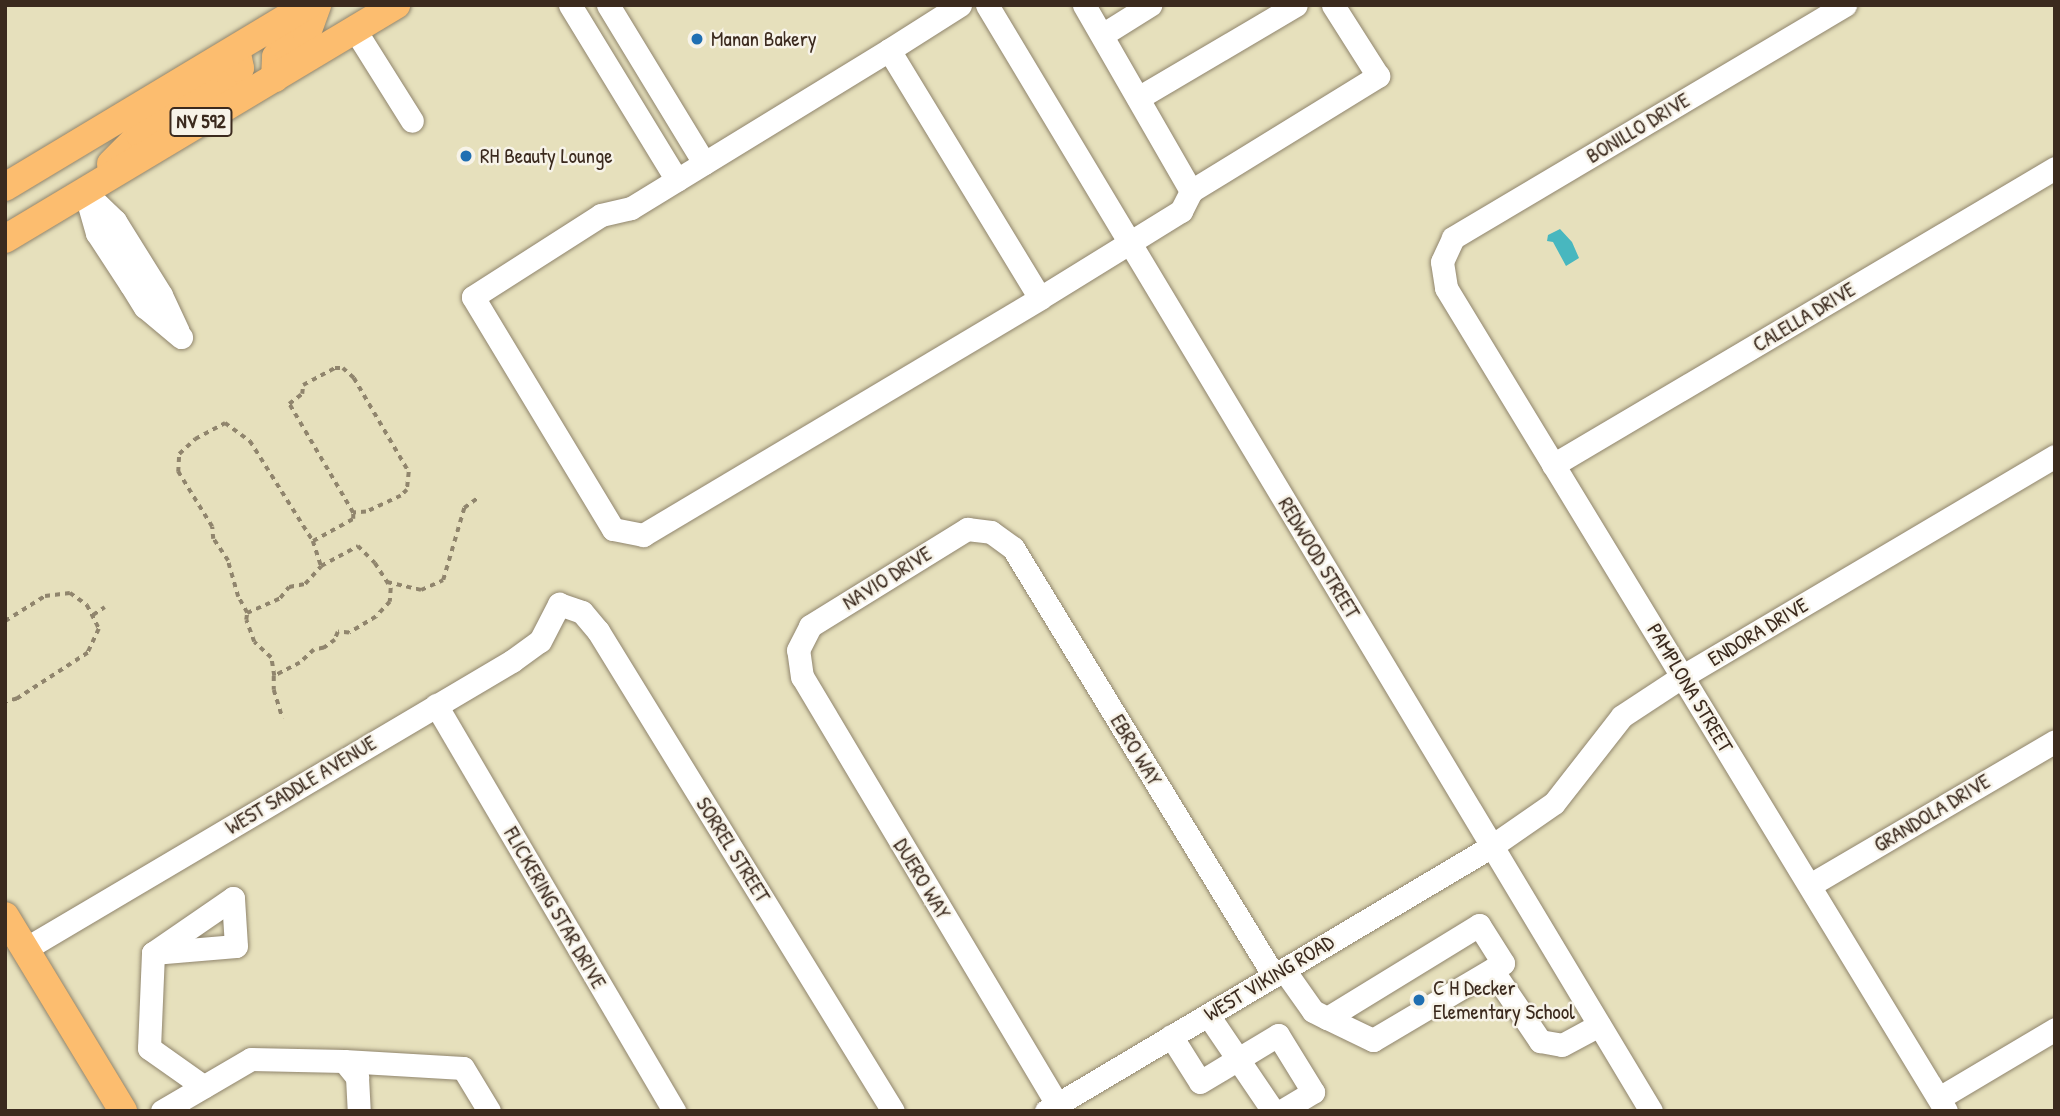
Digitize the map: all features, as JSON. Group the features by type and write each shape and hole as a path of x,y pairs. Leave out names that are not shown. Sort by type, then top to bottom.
{"main road":[{"name":"NV 592","path":"5,187 308,5"},
{"path":"275,78 276,57 284,46 307,33 317,5"},
{"name":"NV 592","path":"5,239 396,5"},
{"path":"85,191 139,135 231,79 240,68 236,50"},
{"path":"5,916 123,1111"}],"street":[{"path":"570,5 677,180"},
{"path":"608,5 704,163"},
{"path":"960,5 631,208 601,215 472,297 613,529 643,535 1130,243 1181,211 1191,191 1378,76 1334,5"},
{"name":"REDWOOD STREET","path":"987,5 1651,1111"},
{"path":"1084,5 1191,191"},
{"path":"1102,36 1150,5"},
{"path":"1138,98 1296,5"},
{"name":"BONILLO DRIVE","path":"1442,262 1453,238 1845,5"},
{"path":"355,30 412,121"},
{"path":"889,50 1041,298"},
{"name":"CALELLA DRIVE","path":"1553,465 2055,168"},
{"path":"85,191 115,221 161,295 181,337 145,307 97,233 85,191"},
{"name":"PAMPLONA STREET","path":"1442,262 1446,288 1942,1105"},
{"name":"ENDORA DRIVE","path":"1492,846 1554,803 1622,716 1683,676 2055,456"},
{"name":"NAVIO DRIVE","path":"798,650 810,626 944,543 967,530 991,532"},
{"name":"EBRO WAY","path":"991,532 1013,548 1279,973 1313,1011 1373,1040 1492,970"},
{"name":"WEST SADDLE AVENUE","path":"25,949 540,641 559,604"},
{"name":"SORREL STREET","path":"559,604 582,612 598,631 893,1111"},
{"name":"DUERO WAY","path":"798,650 802,677 1051,1107"},
{"name":"FLICKERING STAR DRIVE","path":"436,705 674,1111"},
{"name":"GRANDOLA DRIVE","path":"1810,885 2055,741"},
{"name":"WEST VIKING ROAD","path":"1051,1107 1492,846"},
{"path":"1327,1018 1479,925 1503,963 1492,970 1540,1041 1562,1045 1599,1025"},
{"path":"153,953 149,1048 204,1087"},
{"path":"1208,1015 1273,1111"},
{"path":"1942,1105 2055,1030"},
{"path":"1171,1036 1200,1082 1278,1035 1313,1092 1281,1111"},
{"path":"162,1111 251,1059 463,1068 489,1111"},
{"path":"344,1061 357,1077 359,1111"}],"path":[{"path":"313,541 353,519 353,513 289,404 302,394 303,385 335,368 343,368 354,377 409,472 407,490 401,496 366,512 353,513"},
{"path":"284,719 274,690 271,658 254,642 247,613 238,597 228,561 213,538 212,527 178,472 177,464 184,448 225,423 239,431 250,441 313,541 321,566"},
{"path":"387,582 421,590 443,580 464,508 478,498"},
{"path":"247,613 280,598 289,587 305,584 321,566 358,546 387,582 393,594 382,613 349,633 338,632 335,640 324,649 314,650 300,663 274,676"},
{"path":"5,621 38,599 58,593 70,593 82,600 99,629 88,653 17,699 5,702"},
{"path":"93,615 105,607"}],"water":[{"path":"1560,229 1572,242 1579,258 1566,266 1553,242 1547,241 1548,235"}],"place":[{"name":"Manan Bakery","path":"697,39"},
{"name":"RH Beauty Lounge","path":"466,156"},
{"name":"C H Decker Elementary School","path":"1419,1000"}]}
